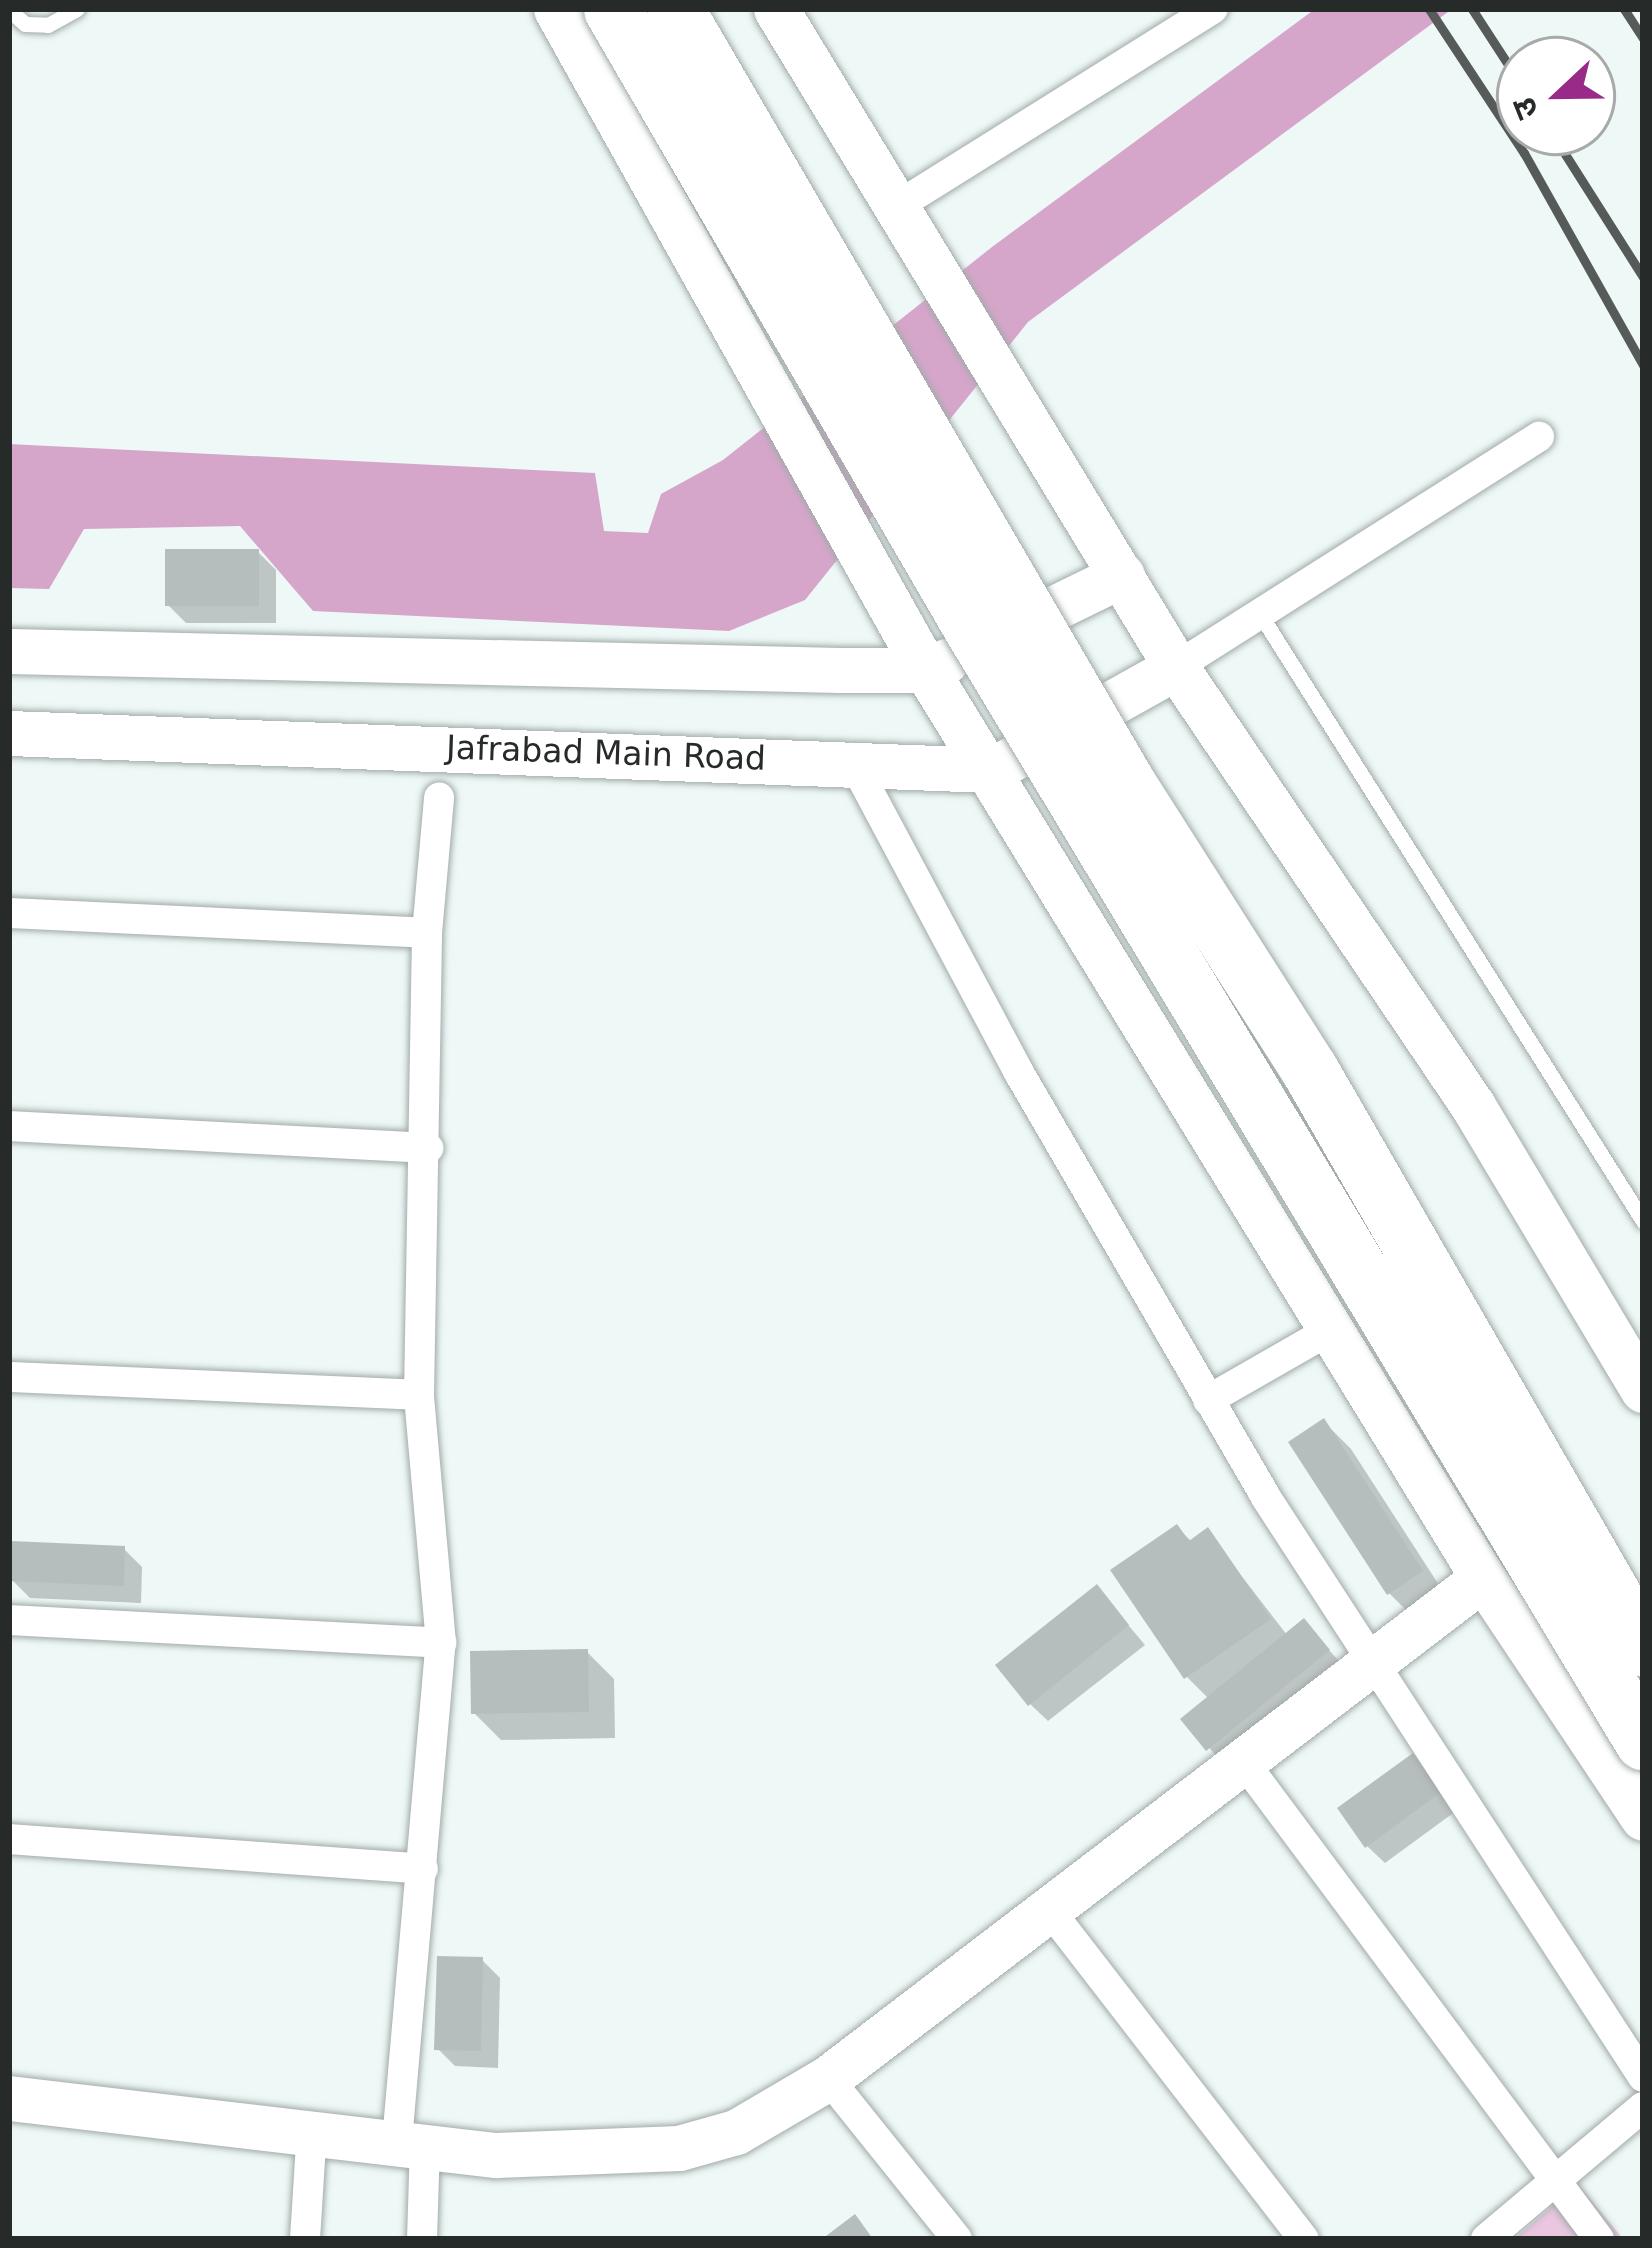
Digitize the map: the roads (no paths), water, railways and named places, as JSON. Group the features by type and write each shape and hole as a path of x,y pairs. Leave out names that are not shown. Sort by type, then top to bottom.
{"highway":[{"path":"612,9 972,628 1643,1741"},
{"path":"675,9 1126,782 1309,1069 1643,1648"}],"main road":[{"path":"556,9 926,670 992,770 1483,1578 1643,1818"},
{"path":"776,9 1176,667 1449,1069 1643,1390"},
{"path":"9,651 926,670 1121,575"},
{"path":"992,770 1176,667"},
{"name":"Jafrabad Main Road","path":"9,733 851,758 992,770"},
{"path":"9,2098 573,2157 679,2147 736,2132 828,2078 1246,1765 1370,1662 1483,1578"}],"street":[{"path":"894,208 1213,9"},
{"path":"1176,667 1539,437"},
{"path":"851,758 1208,1400 1370,1662 1643,2077"},
{"path":"422,2239 411,2143 423,1869 441,1643 419,1394 428,1148 427,933 439,798"},
{"path":"9,913 427,933"},
{"path":"9,1126 428,1148"},
{"path":"1208,1400 1332,1329"},
{"path":"9,1377 419,1394"},
{"path":"9,1620 441,1643"},
{"path":"1246,1765 1599,2239"},
{"path":"9,1839 423,1869"},
{"path":"1051,1912 1304,2239"},
{"path":"828,2078 957,2239"},
{"path":"1486,2239 1643,2107"},
{"path":"305,2239 312,2129"}],"lane":[{"path":"9,10 25,24 48,25 77,9"},
{"path":"1260,614 1643,1221"}],"railway":[{"path":"1429,9 1524,153 1643,365"},
{"path":"1472,9 1496,46"},
{"path":"1624,9 1643,38"},
{"path":"1566,156 1643,277"}]}
